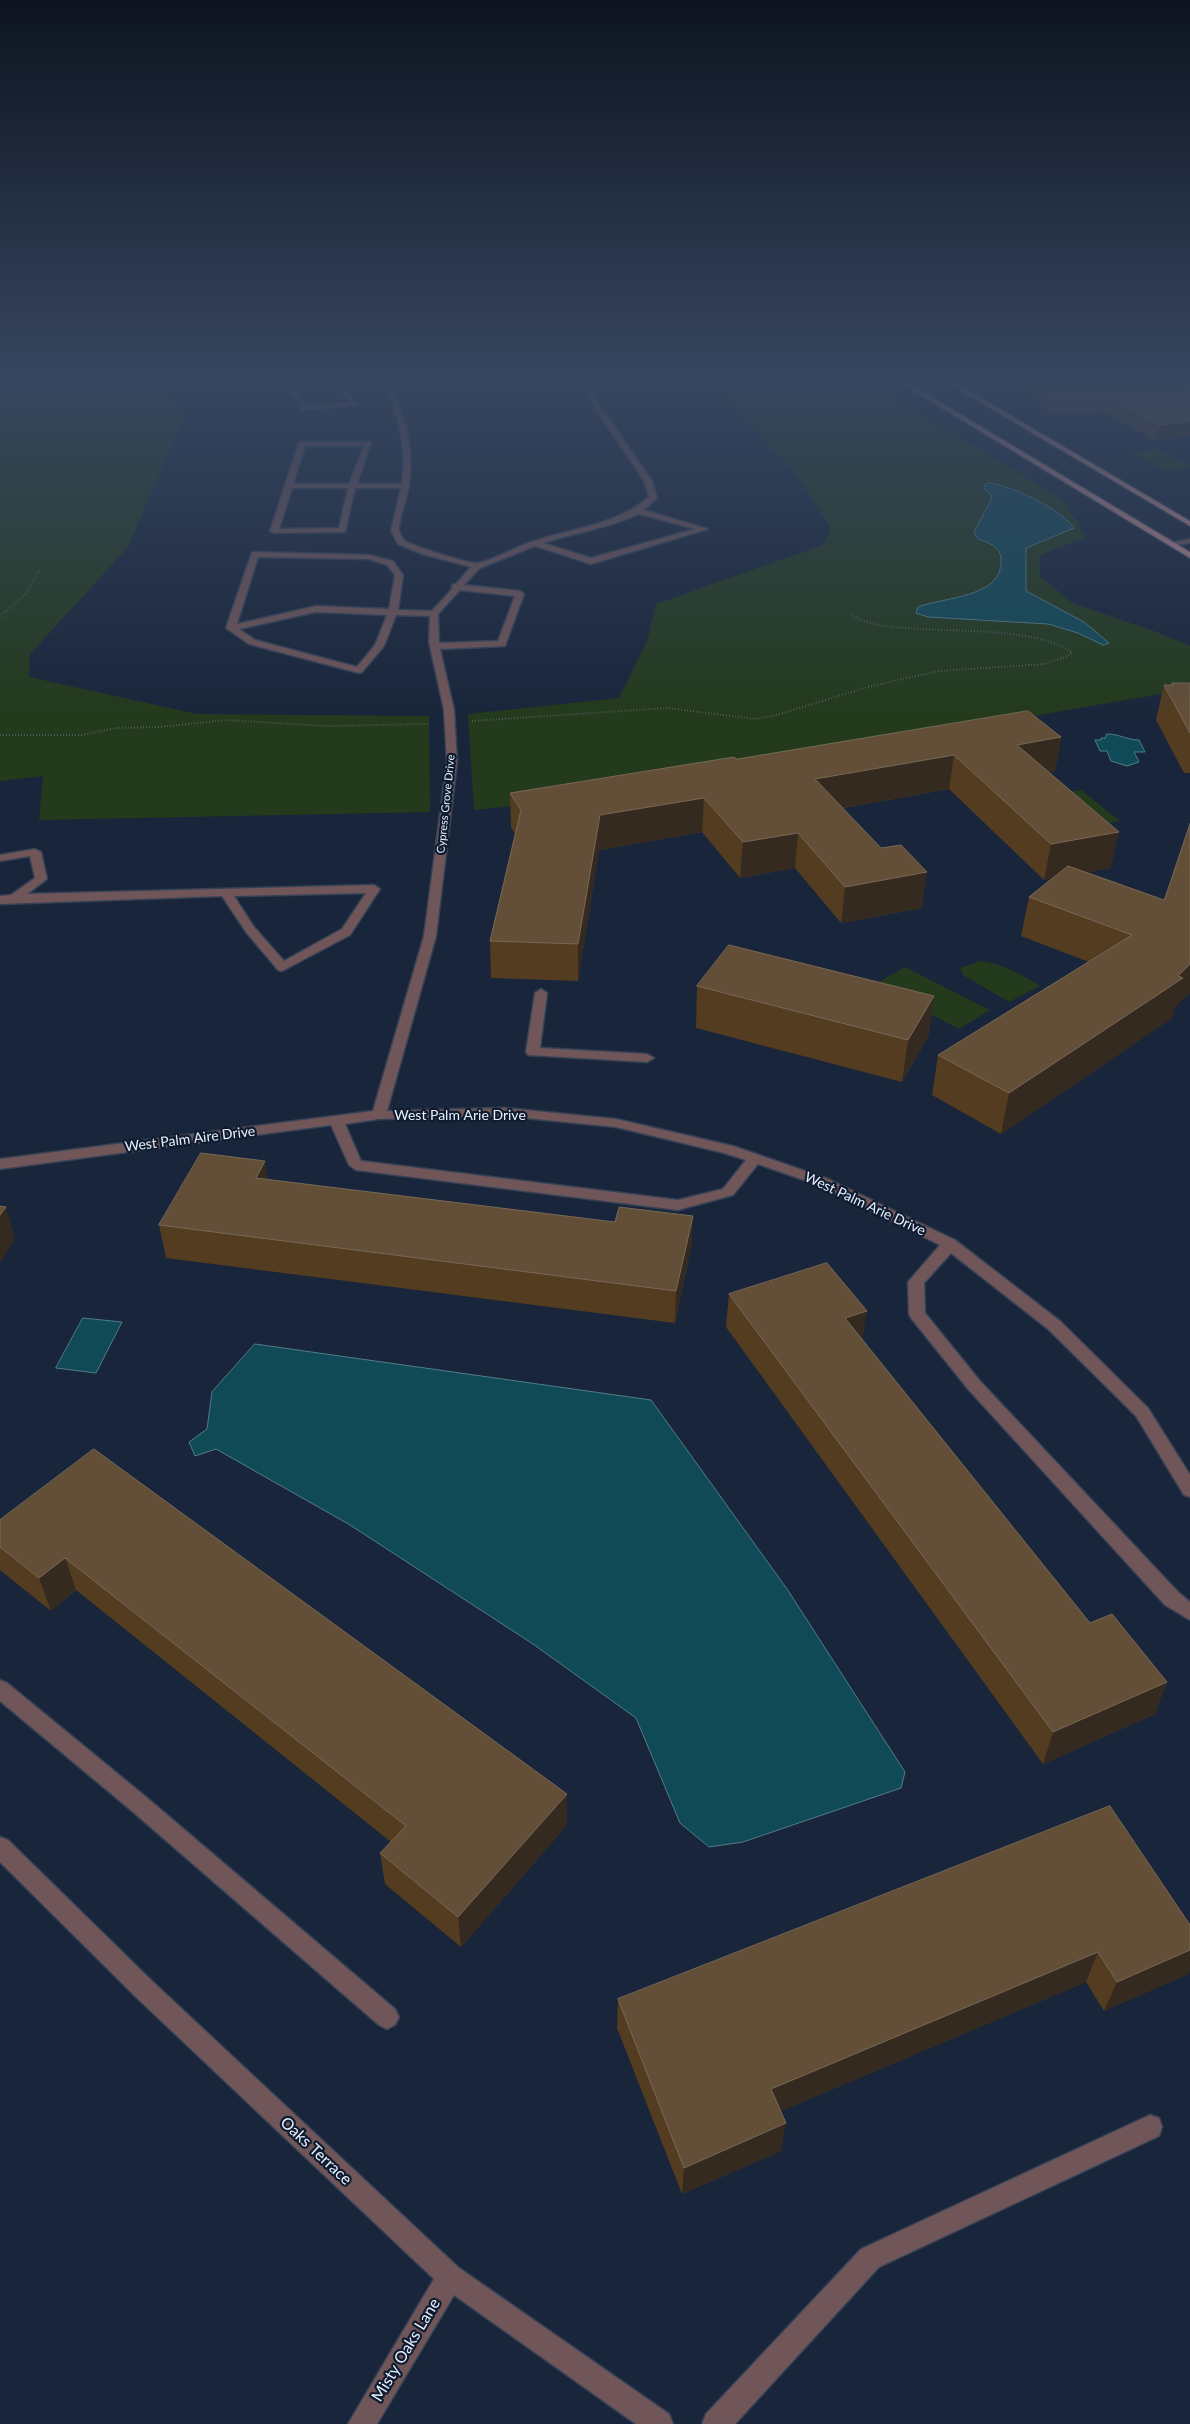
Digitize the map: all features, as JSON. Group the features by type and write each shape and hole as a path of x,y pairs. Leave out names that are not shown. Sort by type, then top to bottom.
{"main road":[{"path":"1083,491 1190,556"},
{"path":"1134,491 1190,524"}],"street":[{"path":"287,491 274,531 342,530 351,491"},
{"path":"404,491 395,531 401,542 424,552 477,566"},
{"path":"231,628 316,608 434,614 455,588 477,566 535,543 580,529 618,521 638,510 653,498 651,491"},
{"path":"535,543 591,561 704,529 638,510"},
{"path":"1171,544 1190,541"},
{"path":"255,554 369,557 390,563 400,575 393,612 379,646 359,670 252,642 231,628 255,554"},
{"path":"435,646 502,644 520,594 455,588"},
{"name":"Cypress Grove Drive","path":"379,1115 430,936 452,762 450,722 435,646 434,614"},
{"path":"0,858 35,852 41,879 14,898"},
{"path":"0,900 14,898 225,892 344,889 374,889 346,932 282,968 250,929 225,892"},
{"path":"540,993 532,1052 647,1058"},
{"name":"West Palm Arie Drive","path":"379,1115 504,1112 616,1124 728,1149 823,1182 950,1244 1054,1325 1142,1412 1190,1490"},
{"name":"West Palm Aire Drive","path":"0,1164 379,1115"},
{"path":"336,1120 356,1165 678,1205 728,1192 755,1158"},
{"path":"950,1244 916,1282 917,1314 974,1385 1172,1599 1190,1612"},
{"path":"0,1689 139,1804 387,2017"},
{"name":"Oaks Terrace","path":"0,1847 144,1989 450,2277 659,2424"},
{"path":"716,2424 870,2258 1150,2127"},
{"name":"Misty Oaks Lane","path":"362,2424 450,2277"}],"path":[{"path":"0,616 16,605 30,590 42,566"},
{"path":"0,735 82,735 116,728 159,727 225,720 327,726 404,726 667,708 748,718 773,716 868,687 940,671 1045,664 1068,656 1072,652 1069,646 1057,642 1021,636 920,630 879,625 855,618 851,614"}],"shaded area":[{"path":"0,491 152,491 128,547 30,654 29,677 197,714 429,716 430,812 39,820 43,776 0,781"},
{"path":"807,491 1048,491 1063,500 1086,537 1040,555 1040,576 1072,603 1157,632 1190,646 1190,689 1050,713 616,796 474,810 468,714 619,698 647,641 656,604 823,545 831,528"},
{"path":"987,491 1016,491 1021,493 1058,513 1074,528 1026,548 1026,591 1084,622 1109,643 1103,645 1078,633 1048,624 928,617 916,613 918,607 956,598 982,589 992,582 999,573 1001,560 999,551 994,546 978,539 974,532 991,500 991,495"},
{"path":"1107,734 1139,740 1145,752 1134,752 1139,762 1127,766 1111,761 1107,751 1100,751 1095,740 1105,738"},
{"path":"1081,790 1120,821 1091,826 1053,795"},
{"path":"981,961 997,964 1012,970 1040,986 1009,1002 963,975 960,968"},
{"path":"905,967 990,1010 959,1029 874,985"},
{"path":"83,1318 122,1322 96,1373 56,1368"},
{"path":"255,1344 651,1400 787,1589 905,1772 901,1788 743,1842 709,1847 680,1823 636,1718 533,1644 350,1525 216,1449 195,1456 189,1442 207,1429 212,1392"}],"building":[{"path":"1172,683 1190,683 1190,733 1164,685 1173,685"},
{"path":"1028,711 1061,737 1017,745 1119,832 1051,844 954,755 815,779 881,848 901,845 927,872 845,887 798,833 743,842 704,798 600,815 578,944 490,941 521,810 510,793 734,757 736,759"},
{"path":"1190,824 1190,964 1178,976 1183,978 1009,1093 938,1055 1132,935 1029,897 1068,866 1164,900"},
{"path":"729,945 934,996 908,1040 697,986"},
{"path":"201,1153 265,1161 256,1178 615,1222 619,1207 693,1216 676,1291 159,1225"},
{"path":"0,1206 6,1207 0,1215"},
{"path":"827,1263 867,1311 845,1318 1090,1623 1112,1614 1167,1682 1053,1732 729,1294"},
{"path":"94,1449 567,1794 458,1917 380,1853 406,1826 65,1558 39,1578 0,1547 0,1520"},
{"path":"1110,1806 1190,1925 1190,1950 1117,1982 1098,1952 771,2089 786,2123 684,2168 618,1999"}]}
